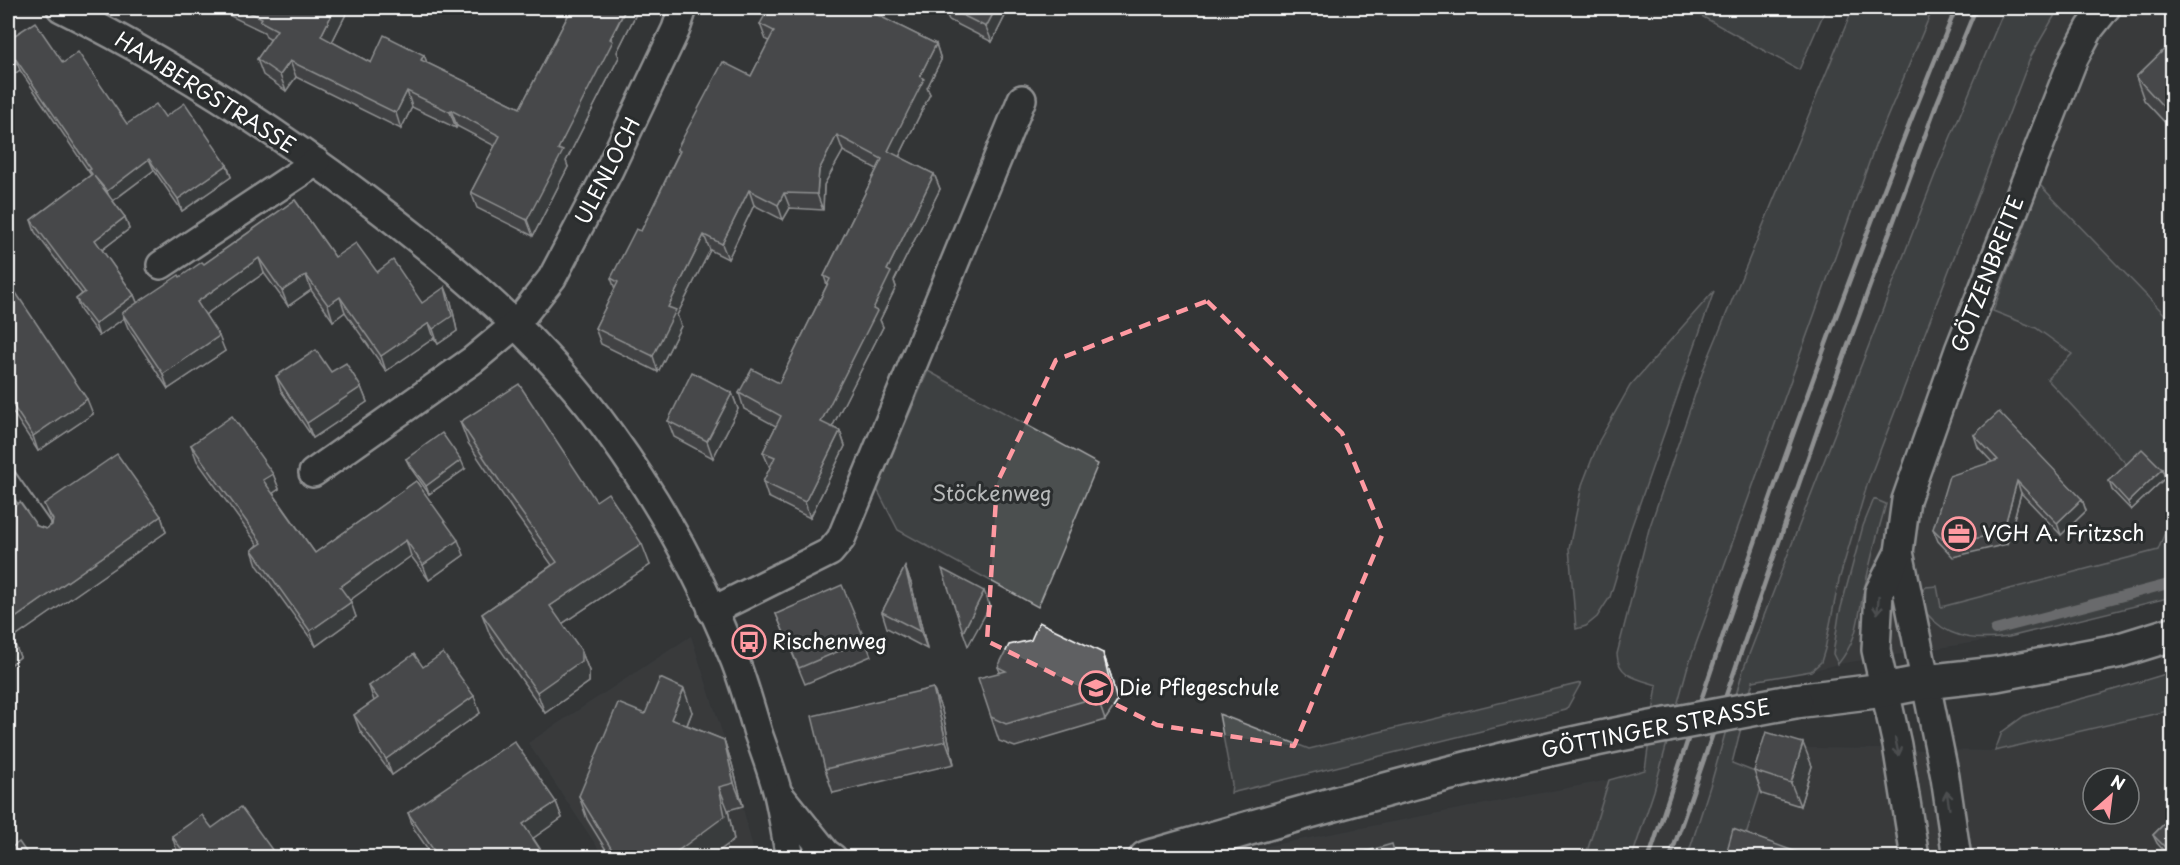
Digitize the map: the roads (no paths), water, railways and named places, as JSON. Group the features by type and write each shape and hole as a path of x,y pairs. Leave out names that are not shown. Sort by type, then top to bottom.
{"street":[{"name":"HAMBERGSTRASSE","path":"62,8 168,66 316,162 403,227 462,275 516,324 566,379 617,443 655,500 712,611 735,662 778,794 790,858"},
{"name":"ULENLOCH","path":"516,324 552,278 609,170 676,29 683,8"},
{"name":"GÖTZENBREITE","path":"1958,858 1945,777 1899,552 1906,500 1959,350 2074,58 2090,28 2106,8"},
{"path":"712,611 830,552 841,539 1022,99"},
{"name":"HAMBERGSTRASSE","path":"161,265 316,162"},
{"path":"313,473 473,360 516,324"},
{"name":"GÖTZENBREITE","path":"1899,552 1878,592 1876,650 1897,745 1915,858"},
{"name":"GÖTTINGER STRASSE","path":"1146,858 1259,824 1566,744 1795,701 1996,674 2117,651 2172,634"},
{"name":"HAMBERGSTRASSE","path":"778,794 826,853 833,858"}],"lane":[{"path":"8,476 50,536"}],"waterway":[{"path":"1995,630 2172,583"}],"railway":[{"path":"1649,858 1720,643 1833,323 1956,8"},
{"path":"1670,858 1824,411 1937,103 1976,8"}],"place":[{"name":"VGH A. Fritzsch","path":"1959,534"},
{"name":"Rischenweg","path":"749,642"},
{"name":"Die Pflegeschule","path":"1096,688"}],"park label":[{"name":"Stöckenweg","path":"992,494"}]}
